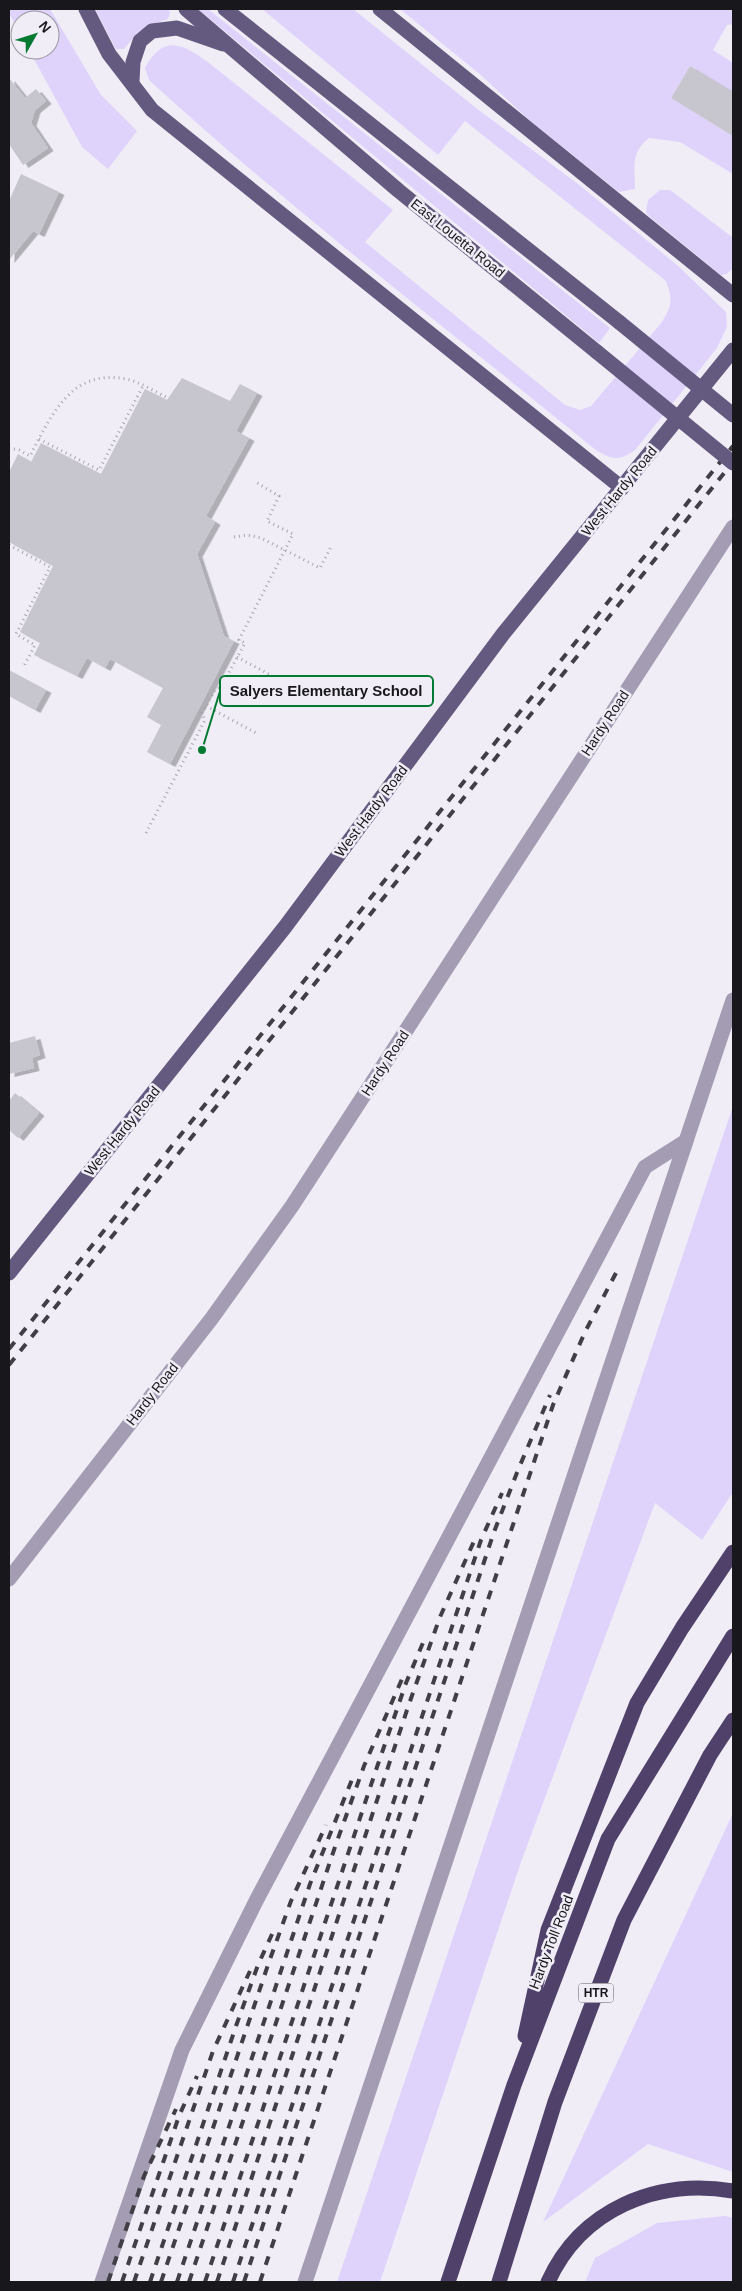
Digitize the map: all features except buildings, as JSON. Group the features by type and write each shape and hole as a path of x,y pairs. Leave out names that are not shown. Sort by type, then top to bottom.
{"highway":[{"path":"514,2085 548,1930 637,1703 682,1628 733,1552"},
{"name":"Hardy Toll Road","path":"448,2282 514,2085 608,1838 733,1636"},
{"name":"HTR","path":"499,2282 555,2102 624,1920 710,1755 733,1720"},
{"path":"548,2282 554,2267 577,2238 616,2208 638,2198 678,2188 710,2187 733,2191"}],"main road":[{"path":"86,9 109,54 132,81 152,110 622,488"},
{"name":"East Louetta Road","path":"186,9 234,48 399,191 733,463"},
{"path":"225,9 733,415"},
{"path":"236,9 248,27"},
{"path":"380,9 733,295"},
{"path":"132,81 133,62 140,41 152,31 177,28 234,48"},
{"name":"West Hardy Road","path":"9,1273 285,927 503,634 733,350"}],"street":[{"name":"Hardy Road","path":"9,1579 212,1318 292,1206 733,527"},
{"path":"306,2282 733,1000"},
{"path":"102,2282 182,2050 256,1901 645,1167 686,1141"}],"path":[{"path":"9,448 19,450 30,456 63,399 83,384 110,378 126,379 168,398"},
{"path":"39,439 99,470 142,386"},
{"path":"146,833 205,720 202,712 215,690 221,686 244,643 239,640 293,534 267,521 280,496 254,481"},
{"path":"234,538 254,536 285,549 320,568 332,545"},
{"path":"9,545 50,568 16,634 35,645 23,668"},
{"path":"237,657 285,683"},
{"path":"206,706 258,734"}],"shaded area":[{"path":"9,9 51,10 10,10 10,15"},
{"path":"95,9 169,9 170,13 168,19 150,25 137,33 124,49 116,49"},
{"path":"198,9 208,9 610,328 599,343"},
{"path":"262,9 353,9 476,108 578,184 677,265 726,312 727,327 717,348 635,450 620,458 612,458 597,451 314,223 203,129 149,80 145,68 160,49 168,46 185,48 213,66 393,210 365,242 565,405 580,410 591,406 662,322 670,302 670,293 666,281 465,121 438,155"},
{"path":"400,9 733,9 733,24 727,25 713,50 733,63 733,92 690,66 671,98 733,136 733,174 680,142 649,138 636,155 634,167 635,189 619,192 528,119 482,76"},
{"path":"60,26 101,95 137,131 108,169 82,147 34,60 60,60"},
{"path":"660,190 670,190 732,237 733,268 727,274 721,275 646,212 648,200"},
{"path":"733,1106 733,1492 702,1540 655,1503 521,1862 380,2282 337,2282"},
{"path":"733,1813 733,2172 648,2144 543,2222"},
{"path":"725,2216 733,2218 733,2282 585,2282 595,2258 657,2223"}],"railway":[{"path":"9,1349 733,446"},
{"path":"9,1365 733,462"},
{"path":"260,2282 553,1405 585,1332 617,1271"},
{"path":"244,2282 494,1532 550,1395"},
{"path":"233,2282 481,1540 502,1493"},
{"path":"217,2282 409,1704 440,1617 475,1539"},
{"path":"205,2282 377,1767 406,1683 425,1638"},
{"path":"189,2282 336,1844 364,1766 402,1679"},
{"path":"177,2282 310,1884 353,1777"},
{"path":"161,2282 291,1901 326,1825"},
{"path":"150,2282 236,2026 258,1965 273,1932"},
{"path":"134,2282 213,2051 250,1971"},
{"path":"122,2282 179,2116 197,2076"},
{"path":"108,2282 144,2176 176,2109"}],"place":[{"name":"Salyers Elementary School","path":"202,750"}]}
